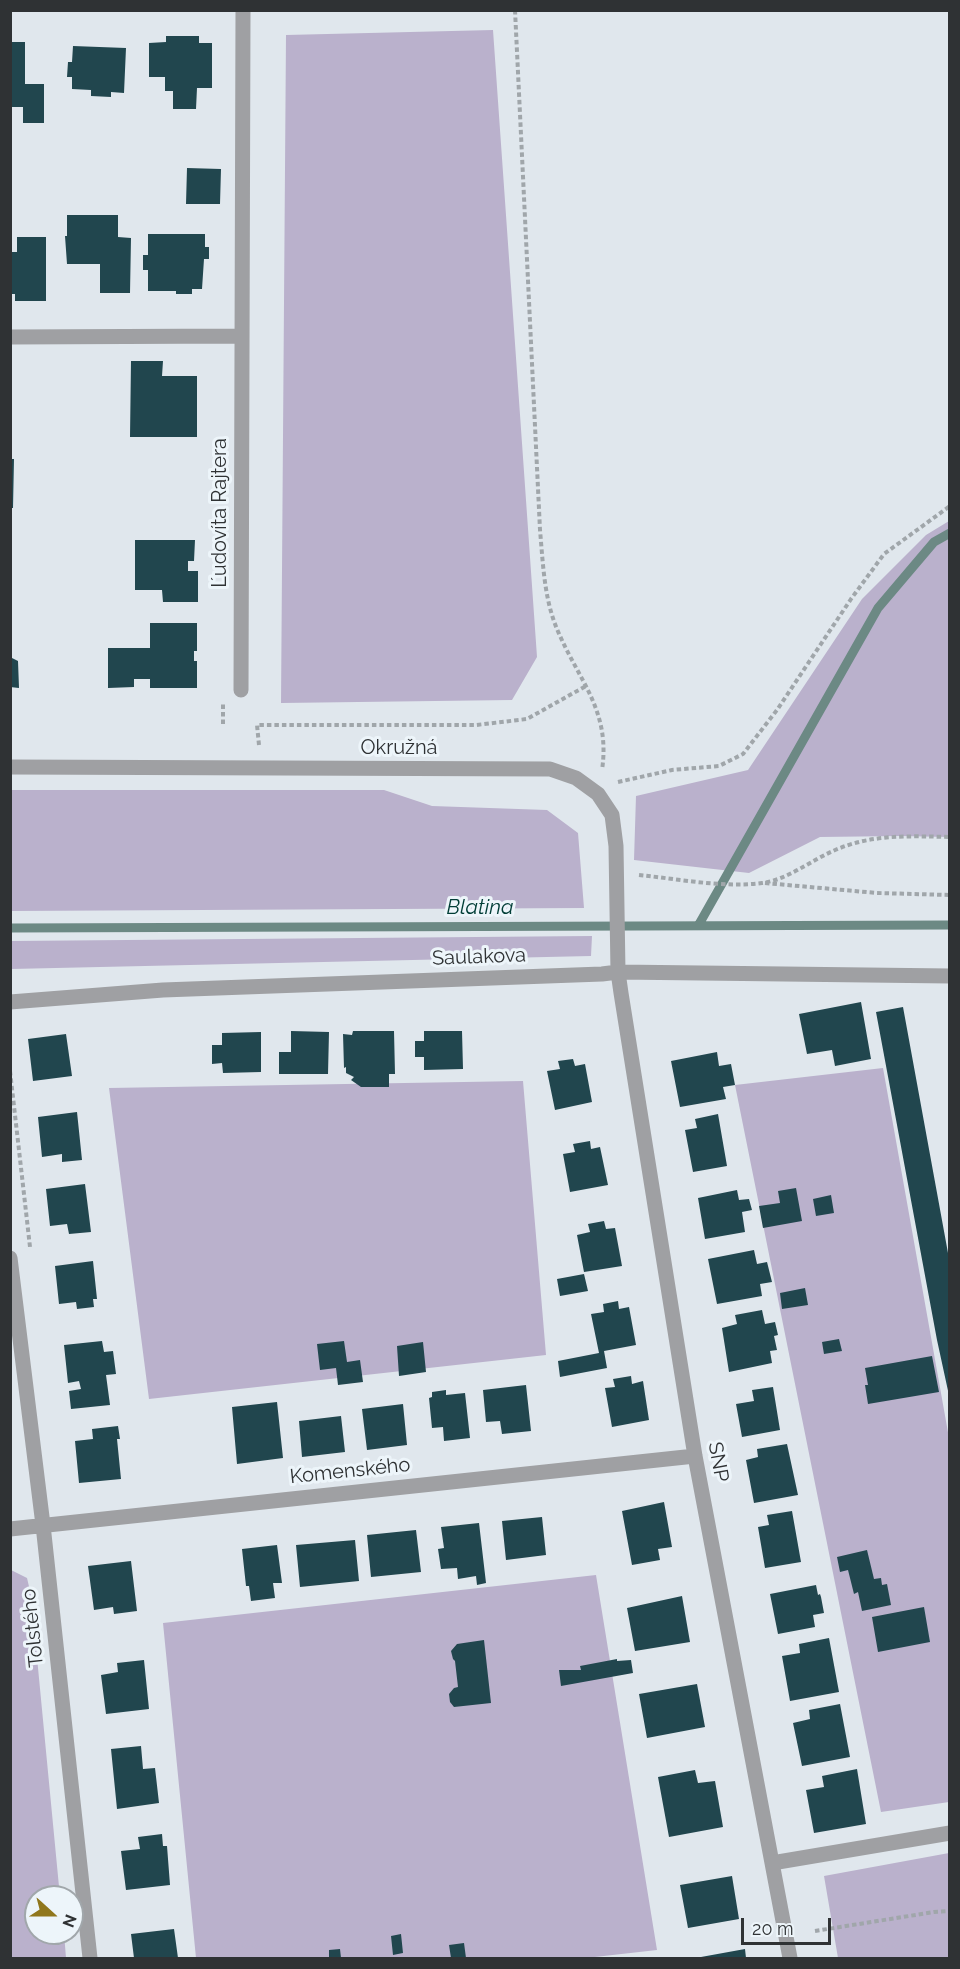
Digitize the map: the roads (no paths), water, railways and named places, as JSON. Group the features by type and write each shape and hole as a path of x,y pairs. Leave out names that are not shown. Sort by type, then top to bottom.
{"street":[{"name":"Ľudovíta Rajtera","path":"240,690 243,10"},
{"path":"10,337 241,336"},
{"name":"Okružná","path":"10,768 550,769 576,778 598,794 612,815 617,873 618,972"},
{"name":"Saulakova","path":"10,1002 163,990 618,972 950,976"},
{"name":"SNP","path":"618,972 695,1456 790,1959"},
{"name":"Tolstého","path":"10,1258 43,1525 90,1959"},
{"name":"Komenského","path":"10,1529 695,1456"},
{"path":"772,1863 950,1833"}],"waterway":[{"path":"698,926 878,608 934,542 950,533"},
{"name":"Blatina","path":"10,928 950,925"}]}
